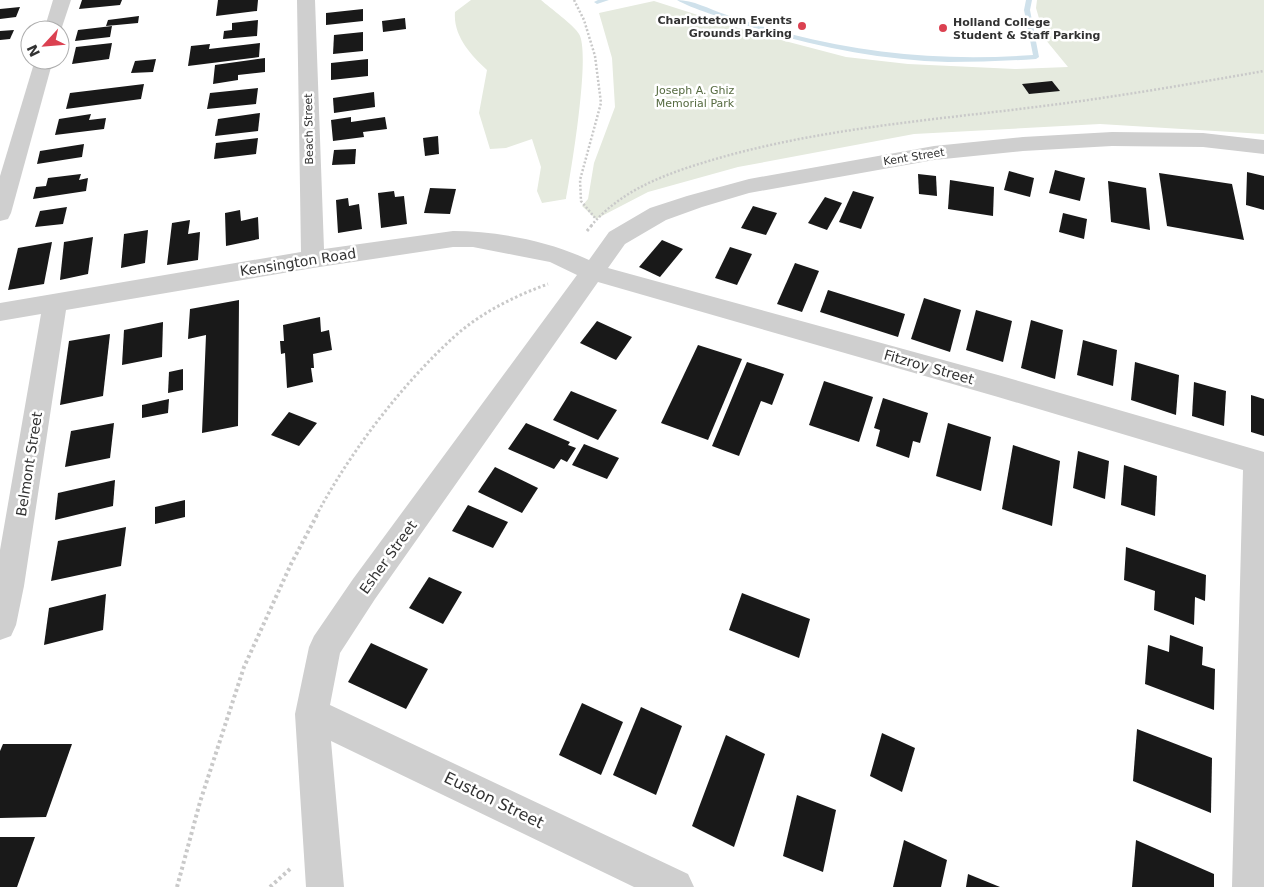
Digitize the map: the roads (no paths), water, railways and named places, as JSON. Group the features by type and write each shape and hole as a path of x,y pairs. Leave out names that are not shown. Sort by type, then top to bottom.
{"street":[{"path":"56,20 62,0"},
{"name":"Beach Street","path":"306,0 313,259"},
{"path":"0,213 41,70"},
{"name":"Kent Street","path":"592,272 617,238 658,214 695,201 749,186 934,153 1023,144 1203,140 1264,147"},
{"name":"Kensington Road","path":"0,312 313,259 453,239 473,239 555,254 592,272"},
{"name":"Fitzroy Street","path":"592,272 998,386 1260,463"},
{"name":"Esher Street","path":"325,887 312,714 326,647 364,589 592,272"},
{"name":"Belmont Street","path":"0,625 9,586 55,303"},
{"path":"1252,887 1260,463"},
{"name":"Euston Street","path":"312,714 675,887"}],"waterway":[{"path":"597,2 606,0"},
{"path":"680,0 722,16 810,41 855,50 946,60 992,60 1036,57 1027,10 1029,0"}],"place":[{"name":"Charlottetown Events Grounds Parking","path":"802,26"},
{"name":"Holland College Student & Staff Parking","path":"943,28"}],"park label":[{"name":"Joseph A. Ghiz Memorial Park","path":"695,96"}]}
